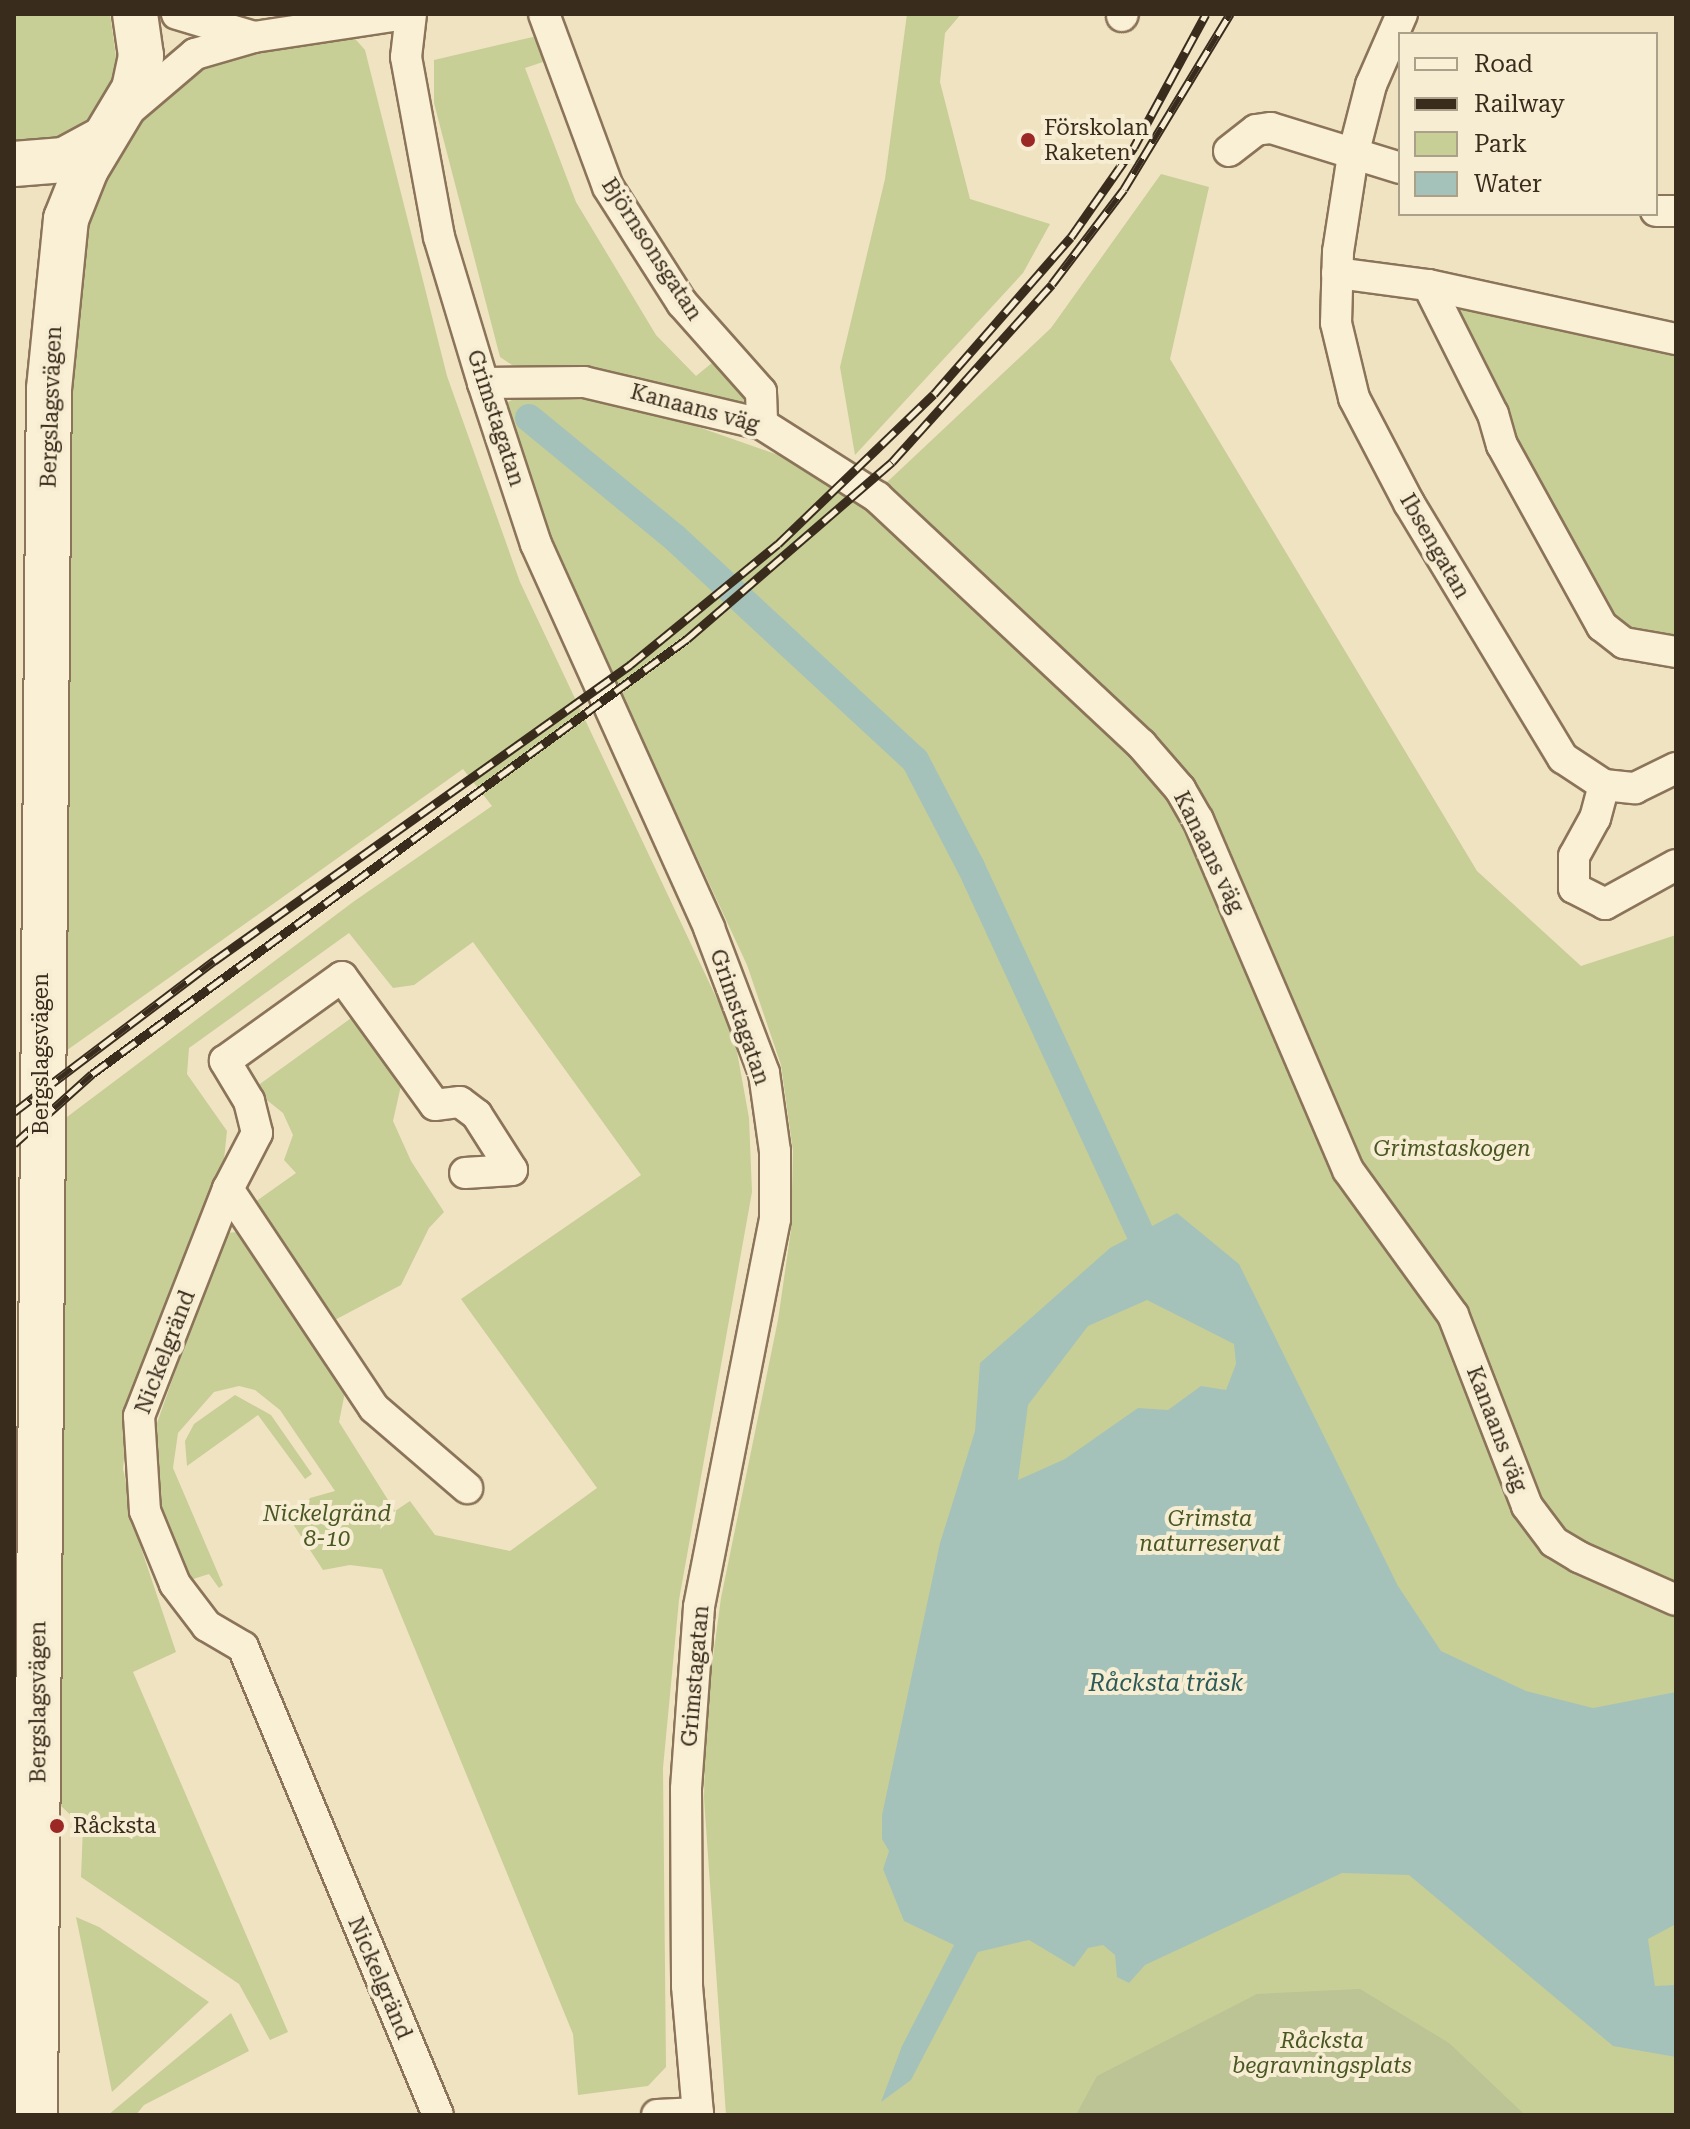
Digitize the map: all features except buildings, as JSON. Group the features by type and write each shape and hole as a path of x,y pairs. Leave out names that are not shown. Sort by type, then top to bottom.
{"main road":[{"name":"Bergslagsvägen","path":"35,2115 49,389 66,219 134,89 141,56 135,14"},
{"path":"14,164 64,160 110,130"}],"street":[{"path":"177,14 254,37"},
{"path":"110,130 195,54 254,37 408,14"},
{"name":"Grimstagatan","path":"408,14 406,57 439,237 483,383 536,544 709,928 754,1045 764,1073 775,1151 775,1219 699,1607 686,1789 687,1986 698,2114"},
{"name":"Björnsonsgatan","path":"544,14 608,187 682,303 761,392 762,424"},
{"name":"Ibsengatan","path":"1402,14 1371,85 1353,155 1337,273 1336,323 1354,398 1542,728 1563,758 1604,785"},
{"path":"1229,151 1256,130 1271,128 1398,167"},
{"path":"1337,273 1428,285 1676,339"},
{"path":"1428,285 1493,414 1502,445 1602,626 1624,643 1676,652"},
{"name":"Kanaans väg","path":"483,383 584,382 762,424 877,497 1141,744 1180,789 1281,1003 1348,1170 1453,1315 1527,1506 1554,1542 1579,1557 1676,1600"},
{"path":"1676,768 1635,788 1604,785 1595,818 1574,856 1574,888 1605,904 1676,865"},
{"name":"Nickelgränd","path":"438,2115 243,1647 207,1626 175,1584 145,1511 139,1416 228,1189 257,1133 249,1101 225,1061 342,977 435,1105 460,1102 477,1115 512,1170 465,1173"},
{"path":"228,1189 374,1408 467,1488"},
{"path":"657,2115 698,2114"}],"green space":[{"path":"14,14 110,14 117,64 108,92 89,118 63,135 32,144 14,142"},
{"path":"907,14 961,14 945,33 940,82 970,199 1050,224 1023,273 855,455 840,367 885,179"},
{"name":"Nickelgränd 8-10","path":"350,33 365,50 447,376 520,582 734,1035 749,1118 752,1192 679,1600 663,1768 666,2067 648,2086 578,2095 573,2034 382,1569 350,1565 323,1570 293,1524 310,1498 335,1491 280,1410 255,1390 239,1386 214,1392 178,1433 173,1468 223,1585 219,1588 209,1574 187,1581 160,1515 150,1443 224,1233 239,1232 247,1236 346,1387 339,1422 395,1511 410,1501 435,1535 510,1551 597,1488 461,1299 641,1175 473,942 414,985 393,988 349,933 189,1048 187,1074 227,1131 223,1169 129,1408 123,1469 139,1542 176,1652 133,1672 288,2032 270,2040 239,1984 81,1877 83,1827 61,1806 55,1126 353,902 492,806 463,769 56,1058 71,266 114,161 148,113 188,70"},
{"path":"537,36 546,61 525,68 576,202 656,335 696,376 718,358 749,393 749,407 742,412 613,372 512,365 500,357 434,103 434,60"},
{"name":"Grimsta naturreservat","path":"1161,174 1209,187 1170,359 1477,871 1581,966 1676,935 1676,2115 726,2115 704,1798 706,1708 721,1598 778,1320 791,1230 793,1151 781,1065 747,965 539,517 504,416 508,402 518,397 582,397 647,409 798,462 868,500 1051,328"},
{"path":"1454,298 1676,355 1676,643 1605,622 1511,442 1514,427 1448,308"},
{"path":"354,1016 402,1081 393,1121 411,1161 444,1212 429,1228 401,1285 331,1322 251,1205 296,1173 284,1160 293,1135 283,1113 253,1089"},
{"path":"235,1395 271,1415 312,1474 305,1479 258,1415 187,1466 185,1441 194,1424"},
{"path":"76,1917 99,1927 209,2002 112,2092"},
{"name":"Råcksta begravningsplats","path":"1360,1989 1449,2043 1525,2115 1076,2115 1097,2076 1257,1994"},
{"path":"231,2013 249,2051 144,2105 136,2115 108,2115"}],"water":[{"name":"Råcksta träsk","path":"1177,1213 1239,1264 1398,1586 1441,1651 1526,1691 1593,1708 1676,1692 1676,1924 1648,1939 1655,1986 1676,1985 1676,2057 1613,2046 1409,1875 1342,1873 1145,1965 1129,1983 1117,1977 1115,1955 1103,1945 1088,1948 1074,1967 1029,1940 978,1952 911,2080 881,2102 902,2046 954,1945 904,1921 883,1869 889,1851 882,1839 882,1815 940,1543 975,1431 980,1363 1110,1248","holes":["1147,1300 1234,1344 1236,1364 1226,1390 1201,1386 1168,1410 1138,1408 1065,1459 1018,1480 1028,1405 1088,1326"]}],"waterway":[{"path":"529,418 675,538 915,760 971,867 1140,1233"}],"railway":[{"path":"14,1112 214,961 630,665 778,544 934,394 1071,237 1134,147 1206,14"},
{"path":"14,1144 92,1074 687,639 892,462 1052,284 1124,189 1230,14"}],"place":[{"name":"Förskolan Raketen","path":"1028,140"},
{"name":"Råcksta","path":"57,1826"}],"park label":[{"name":"Grimstaskogen","path":"1452,1149"}]}
